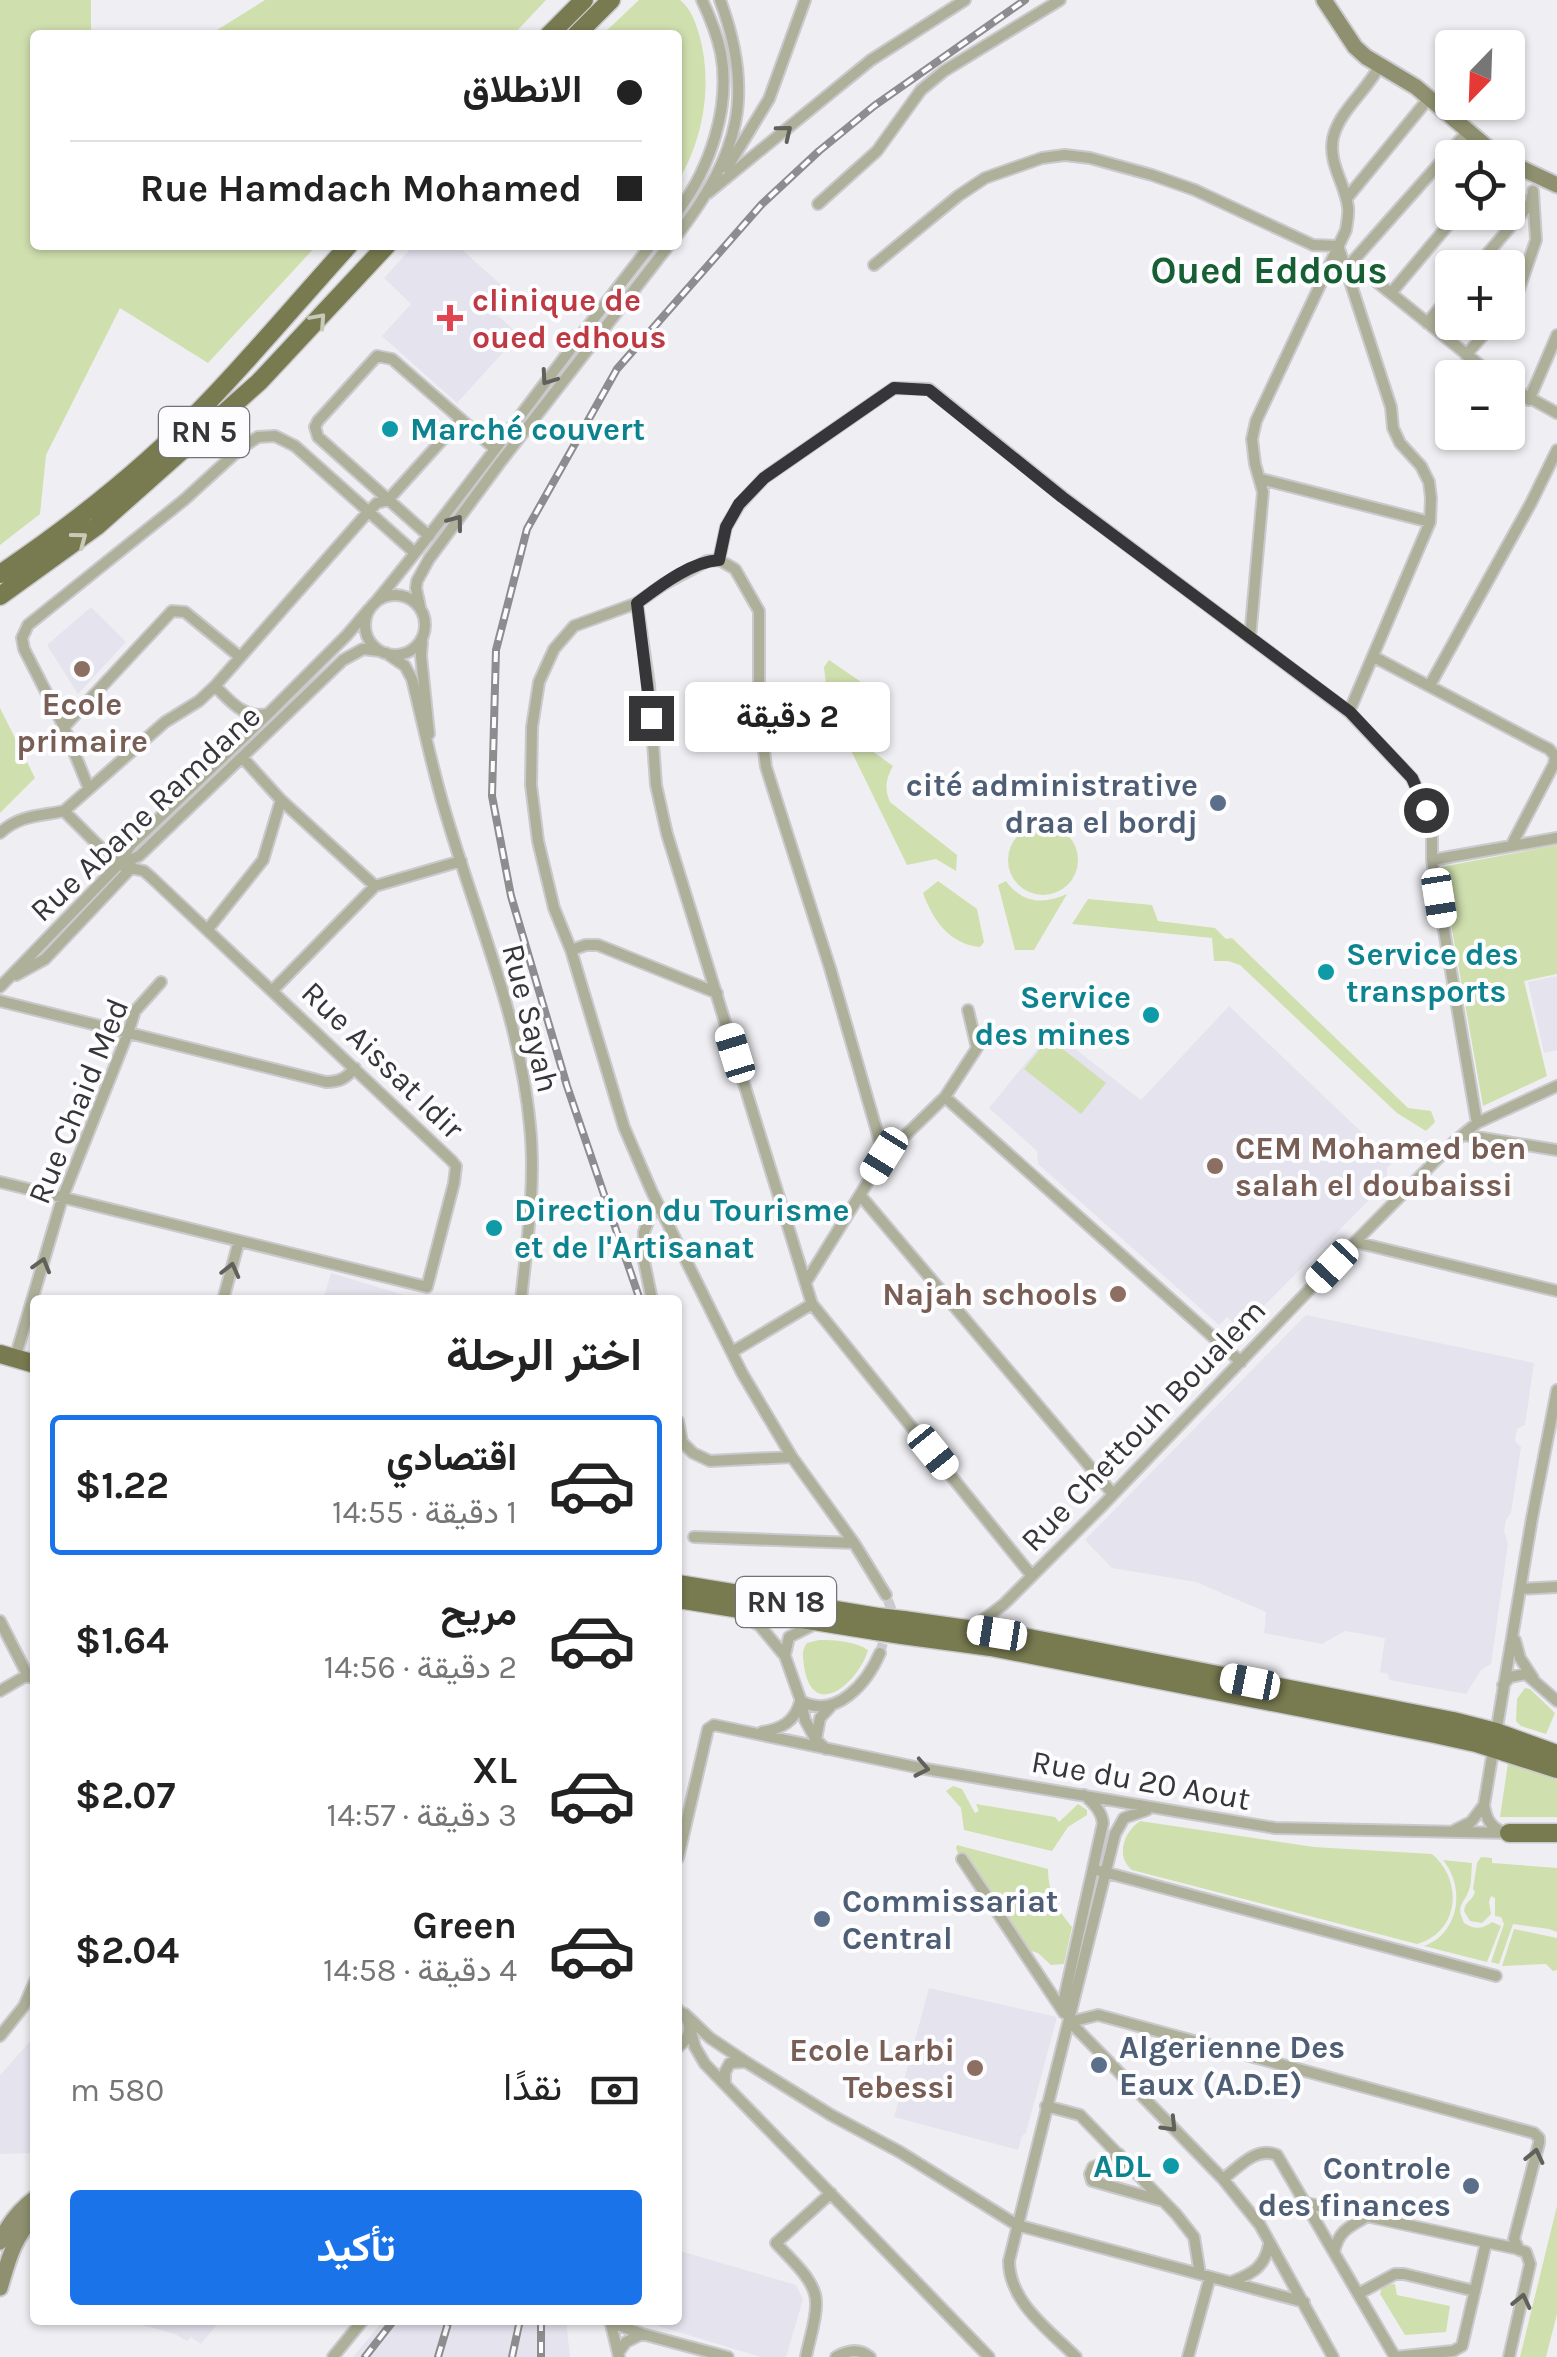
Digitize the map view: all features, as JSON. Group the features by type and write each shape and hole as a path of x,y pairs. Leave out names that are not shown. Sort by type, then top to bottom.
{"main road":[{"path":"554,30 584,0"},
{"path":"581,30 611,0"},
{"path":"1324,0 1355,47 1429,98 1480,140"},
{"path":"1525,170 1557,185"},
{"name":"RN 5","path":"0,574 78,519 205,405 344,250"},
{"name":"RN 5","path":"0,596 110,516 259,382 382,250"},
{"name":"RN 18","path":"686,1593 729,1608 818,1622 877,1624"},
{"name":"RN 18","path":"686,1593 902,1628 1557,1754"},
{"name":"RN 18","path":"902,1628 971,1629 1024,1637 1453,1721 1488,1741 1557,1769"},
{"path":"1509,1833 1557,1833"},
{"path":"0,2242 6,2228 30,2202"},
{"path":"0,2288 12,2249 30,2222"}],"street":[{"path":"682,204 714,142 722,98 722,56 702,0"},
{"path":"708,193 723,163 738,112 738,68 720,0"},
{"path":"682,229 760,114 776,82 805,0"},
{"path":"708,193 871,60 965,0"},
{"path":"818,204 877,152 932,80 1060,0"},
{"path":"1250,638 1263,492 1252,439 1256,421 1346,230 1350,212 1334,167 1334,136 1340,121 1380,66"},
{"path":"1346,198 1429,98"},
{"path":"732,136 745,130 760,114"},
{"path":"1349,266 1469,130"},
{"path":"874,265 985,178 1042,158 1064,156 1090,158 1195,190 1313,244 1338,246"},
{"path":"1525,271 1536,240 1528,171"},
{"path":"1490,250 1531,202 1533,190"},
{"path":"1391,294 1443,230"},
{"path":"1338,246 1349,266 1391,407 1393,428 1421,466 1431,498 1430,522 1350,712"},
{"name":"Rue Abane Ramdane","path":"3,984 118,865 131,844 347,635 429,536 567,350 647,250"},
{"path":"420,607 397,595 384,597 371,606 365,629 370,641 383,652 405,653 416,647 425,625 417,580 429,559 665,250"},
{"path":"1349,266 1391,294 1473,360"},
{"path":"1427,323 1435,314"},
{"path":"1530,400 1557,335"},
{"path":"1466,355 1480,340"},
{"path":"429,536 318,437 318,421 377,356 392,358 495,449"},
{"path":"719,560 726,527 739,504 764,478 894,388 929,390 1062,497 1350,712 1412,778 1432,833 1432,860 1478,1123"},
{"path":"1525,397 1557,412"},
{"path":"0,833 13,822 32,815 64,811 166,722 199,702 369,511 388,500 461,420"},
{"path":"89,789 22,638 28,626 258,436 275,436 295,446 415,553"},
{"path":"1430,685 1557,450"},
{"path":"1261,478 1430,522"},
{"path":"884,1156 766,766 759,710 758,611 735,569 719,560 702,563 637,603 574,626 554,649 539,682 532,726 538,841 554,908 572,950 624,1126 656,1201 712,1317 792,1457 886,1595"},
{"path":"637,603 649,685 656,784 668,834 812,1304 1032,1576"},
{"path":"64,728 172,611 185,612 240,657"},
{"name":"Rue Sayah","path":"423,637 430,755"},
{"name":"Rue Abane Ramdane","path":"3,984 44,959 326,676 356,652 383,652"},
{"name":"Rue Sayah","path":"383,652 405,666 412,679 444,811 505,1003 526,1090 532,1150 521,1295"},
{"path":"1374,657 1555,756 1511,846"},
{"path":"214,686 239,709 258,716 268,714"},
{"path":"239,709 243,737"},
{"path":"242,757 281,800 375,886"},
{"path":"208,929 263,860 281,800"},
{"path":"64,811 118,865 138,865"},
{"path":"1432,860 1557,838"},
{"path":"273,990 375,886 461,861"},
{"name":"Rue Aissat Idir","path":"0,1182 427,1286 456,1166 138,865"},
{"path":"572,950 598,945 717,994"},
{"name":"Rue Chaid Med","path":"7,1356 134,1012 161,982"},
{"path":"0,1001 326,1082 346,1078 355,1068"},
{"path":"806,1282 884,1156 945,1097 977,1048 968,1010"},
{"name":"Rue Chettouh Boualem","path":"971,1629 1032,1576 1354,1242 1464,1135 1478,1123 1557,1086"},
{"path":"945,1097 1241,1362"},
{"path":"1464,1135 1557,1150"},
{"path":"860,1194 1113,1494"},
{"path":"651,1295 644,1261 644,1232 656,1201"},
{"path":"224,1295 239,1241"},
{"path":"1354,1242 1557,1290"},
{"path":"732,1352 812,1304"},
{"path":"1509,1833 1492,1825 1486,1815 1488,1741 1503,1685 1557,1390"},
{"path":"682,1442 710,1461 792,1457"},
{"path":"694,1537 854,1543"},
{"path":"1521,1589 1557,1587"},
{"path":"1008,1600 1002,1626 1024,1637"},
{"path":"729,1608 760,1626 785,1656 805,1720 826,1750"},
{"path":"0,1620 29,1677 0,1691"},
{"path":"785,1656 789,1637 818,1622"},
{"path":"1514,1625 1517,1650 1534,1679"},
{"path":"816,1740 820,1718 856,1690 869,1676 880,1654"},
{"path":"1503,1685 1510,1676 1526,1674 1557,1701"},
{"path":"801,1700 810,1706 832,1705"},
{"path":"682,1841 708,1729 714,1725 750,1733 773,1730 796,1715 801,1700"},
{"name":"Rue du 20 Aout","path":"750,1733 920,1768 1275,1828 1509,1833"},
{"path":"1083,1794 1102,1817"},
{"path":"1076,2357 1026,2307 1012,2284 1009,2261 1070,2022 1100,1871 1102,1817 1106,1808 1119,1801"},
{"path":"1450,1832 1468,1824 1484,1805"},
{"path":"1070,2022 1064,1999 1100,1871 1124,1818 1158,1809"},
{"path":"962,1859 1070,2022 1247,2207 1333,2357"},
{"path":"1100,1871 1496,1976"},
{"path":"0,2036 30,1992"},
{"path":"682,2013 746,2062 1017,2225 1304,2302"},
{"path":"682,2014 706,2064 988,2357"},
{"path":"1070,2022 1098,2016 1534,2133 1539,2142 1514,2239 1519,2250"},
{"path":"682,2044 690,2027"},
{"path":"695,2047 698,2034 708,2036"},
{"path":"682,2050 706,2064"},
{"path":"725,2084 730,2064 746,2062"},
{"path":"1046,2106 1080,2115 1194,2237 1205,2275 1188,2357"},
{"path":"1223,2179 1258,2153 1277,2155 1395,2357 1457,2350 1464,2340 1486,2243"},
{"path":"1119,2154 1094,2168 1090,2178 1096,2184 1164,2201"},
{"path":"1133,2194 1142,2188 1142,2178"},
{"path":"806,2357 817,2305 815,2294 776,2243 831,2192"},
{"path":"1306,2203 1526,2252 1530,2264 1508,2357"},
{"path":"1334,2252 1337,2238 1369,2216"},
{"path":"1231,2282 1260,2267 1270,2243"},
{"path":"1358,2294 1395,2274 1476,2291"},
{"path":"332,2357 359,2325"},
{"path":"611,2325 618,2355"},
{"path":"620,2325 728,2357"},
{"path":"618,2355 626,2342 642,2334"},
{"path":"836,2357 858,2350 870,2357"}],"shaded area":[{"path":"409,250 463,250 509,292 493,311 519,335 457,403 382,336 411,304 384,278"},
{"name":"Ecole primaire","path":"91,607 126,642 78,694 47,645"},
{"path":"1557,976 1557,1050 1544,1053 1528,982"},
{"name":"CEM Mohamed ben salah el doubaissi","path":"1229,1006 1393,1162 1378,1191 1245,1325 1237,1326 1227,1317 1219,1325 1038,1164 1037,1151 989,1108 1052,1031 1141,1100"},
{"path":"331,1273 404,1295 324,1295"},
{"path":"1306,1315 1534,1363 1525,1425 1517,1429 1515,1441 1521,1447 1511,1513 1504,1531 1508,1544 1491,1664 1481,1670 1466,1694 1389,1680 1388,1674 1380,1672 1385,1638 1345,1631 1322,1644 1264,1633 1266,1612 1196,1582 1112,1568 1085,1540"},
{"name":"Ecole Larbi Tebessi","path":"929,1988 1057,2017 1018,2150 894,2117"},
{"path":"30,2042 30,2153 0,2154 0,2075"},
{"path":"682,2252 796,2285 803,2299 786,2357 761,2357 658,2326 682,2325"},
{"path":"142,2325 217,2325 201,2344"},
{"path":"380,2325 567,2325 570,2357 353,2357"}],"green space":[{"path":"0,0 91,0 91,30 30,30 30,250 312,250 208,363 120,308 46,455 40,514 0,545"},
{"path":"265,0 546,0 518,30 217,30"},
{"path":"639,0 680,0 694,20 703,52 704,110 682,174 682,30 607,30"},
{"path":"829,660 886,699 869,722 827,693 824,667"},
{"path":"0,708 35,778 0,813"},
{"path":"840,728 893,766 887,784 890,802 957,855 956,871 936,859 907,865"},
{"path":"1043,825 1068,835 1078,860 1068,885 1043,895 1018,885 1008,860 1018,835"},
{"path":"1557,845 1557,974 1524,981 1547,1076 1483,1106 1441,867"},
{"path":"938,881 977,909 984,942 980,947 959,941 937,921 923,893"},
{"path":"1006,881 1019,894 1034,900 1067,894 1034,950 1015,950 998,885"},
{"path":"1088,899 1152,905 1158,921 1215,928 1226,939 1232,938 1408,1108 1431,1111 1435,1122 1426,1131 1397,1113 1240,965 1214,961 1212,938 1072,924"},
{"path":"1049,1038 1106,1083 1081,1114 1024,1069"},
{"path":"819,1640 851,1643 868,1650 847,1684 826,1694 817,1692 809,1683 804,1666 805,1646"},
{"path":"1525,1688 1555,1713 1546,1734 1516,1721 1517,1699"},
{"path":"1508,1763 1557,1780 1557,1817 1500,1817"},
{"path":"953,1786 962,1789 975,1813 979,1811 976,1804 1055,1817 1059,1822 1078,1804 1087,1810 1087,1815 1068,1827 1052,1851 964,1830 961,1808 946,1791"},
{"path":"1140,1821 1314,1847 1432,1854 1449,1878 1449,1917 1442,1929 1417,1944 1132,1870 1124,1858 1124,1844"},
{"path":"957,1845 1048,1869 1054,1900 1072,1927 1064,1964 1051,1965 1038,1953 1027,1950 959,1856"},
{"path":"1481,1857 1492,1858 1492,1863 1557,1868 1557,1932 1513,1924 1499,1964 1491,1962 1504,1924 1501,1917 1495,1916 1495,1898 1491,1896 1491,1914 1482,1923 1470,1921 1464,1911 1475,1892"},
{"path":"1443,1860 1472,1863 1470,1887 1460,1908 1464,1923 1475,1928 1492,1922 1501,1926 1487,1962 1424,1946 1445,1931 1455,1909 1455,1883"},
{"path":"1514,1929 1557,1938 1557,1970 1546,1964 1502,1966"},
{"path":"1557,2206 1557,2314 1546,2357 1520,2357"},
{"path":"1395,2284 1397,2295 1450,2306 1446,2332 1405,2335 1380,2294 1383,2285"}],"tunnel":[{"path":"880,1653 892,1611 886,1595"}],"railway":[{"path":"638,1295 567,1086 511,896 492,796 496,650 527,529 617,369 762,204 874,106 1025,0"},
{"path":"365,2357 390,2325"},
{"path":"438,2357 448,2325"},
{"path":"512,2357 519,2325"},
{"path":"541,2325 541,2357"}],"place":[{"name":"clinique de oued edhous","path":"450,318"},
{"name":"Marché couvert","path":"390,429"},
{"name":"Ecole primaire","path":"82,669"},
{"name":"cité administrative draa el bordj","path":"1218,803"},
{"name":"Service des transports","path":"1326,972"},
{"name":"Service des mines","path":"1151,1015"},
{"name":"CEM Mohamed ben salah el doubaissi","path":"1215,1166"},
{"name":"Direction du Tourisme et de l'Artisanat","path":"494,1228"},
{"name":"Najah schools","path":"1118,1294"},
{"name":"Commissariat Central","path":"822,1919"},
{"name":"Algerienne Des Eaux (A.D.E)","path":"1099,2065"},
{"name":"Ecole Larbi Tebessi","path":"975,2068"},
{"name":"ADL","path":"1171,2166"},
{"name":"Controle des finances","path":"1471,2186"}],"district":[{"name":"Oued Eddous","path":"1269,270"}],"route":[{"path":"651,718 637,603 702,563 719,560 726,527 739,504 764,478 894,388 921,388 929,390 1062,497 1350,712 1412,778 1426,810"}]}
